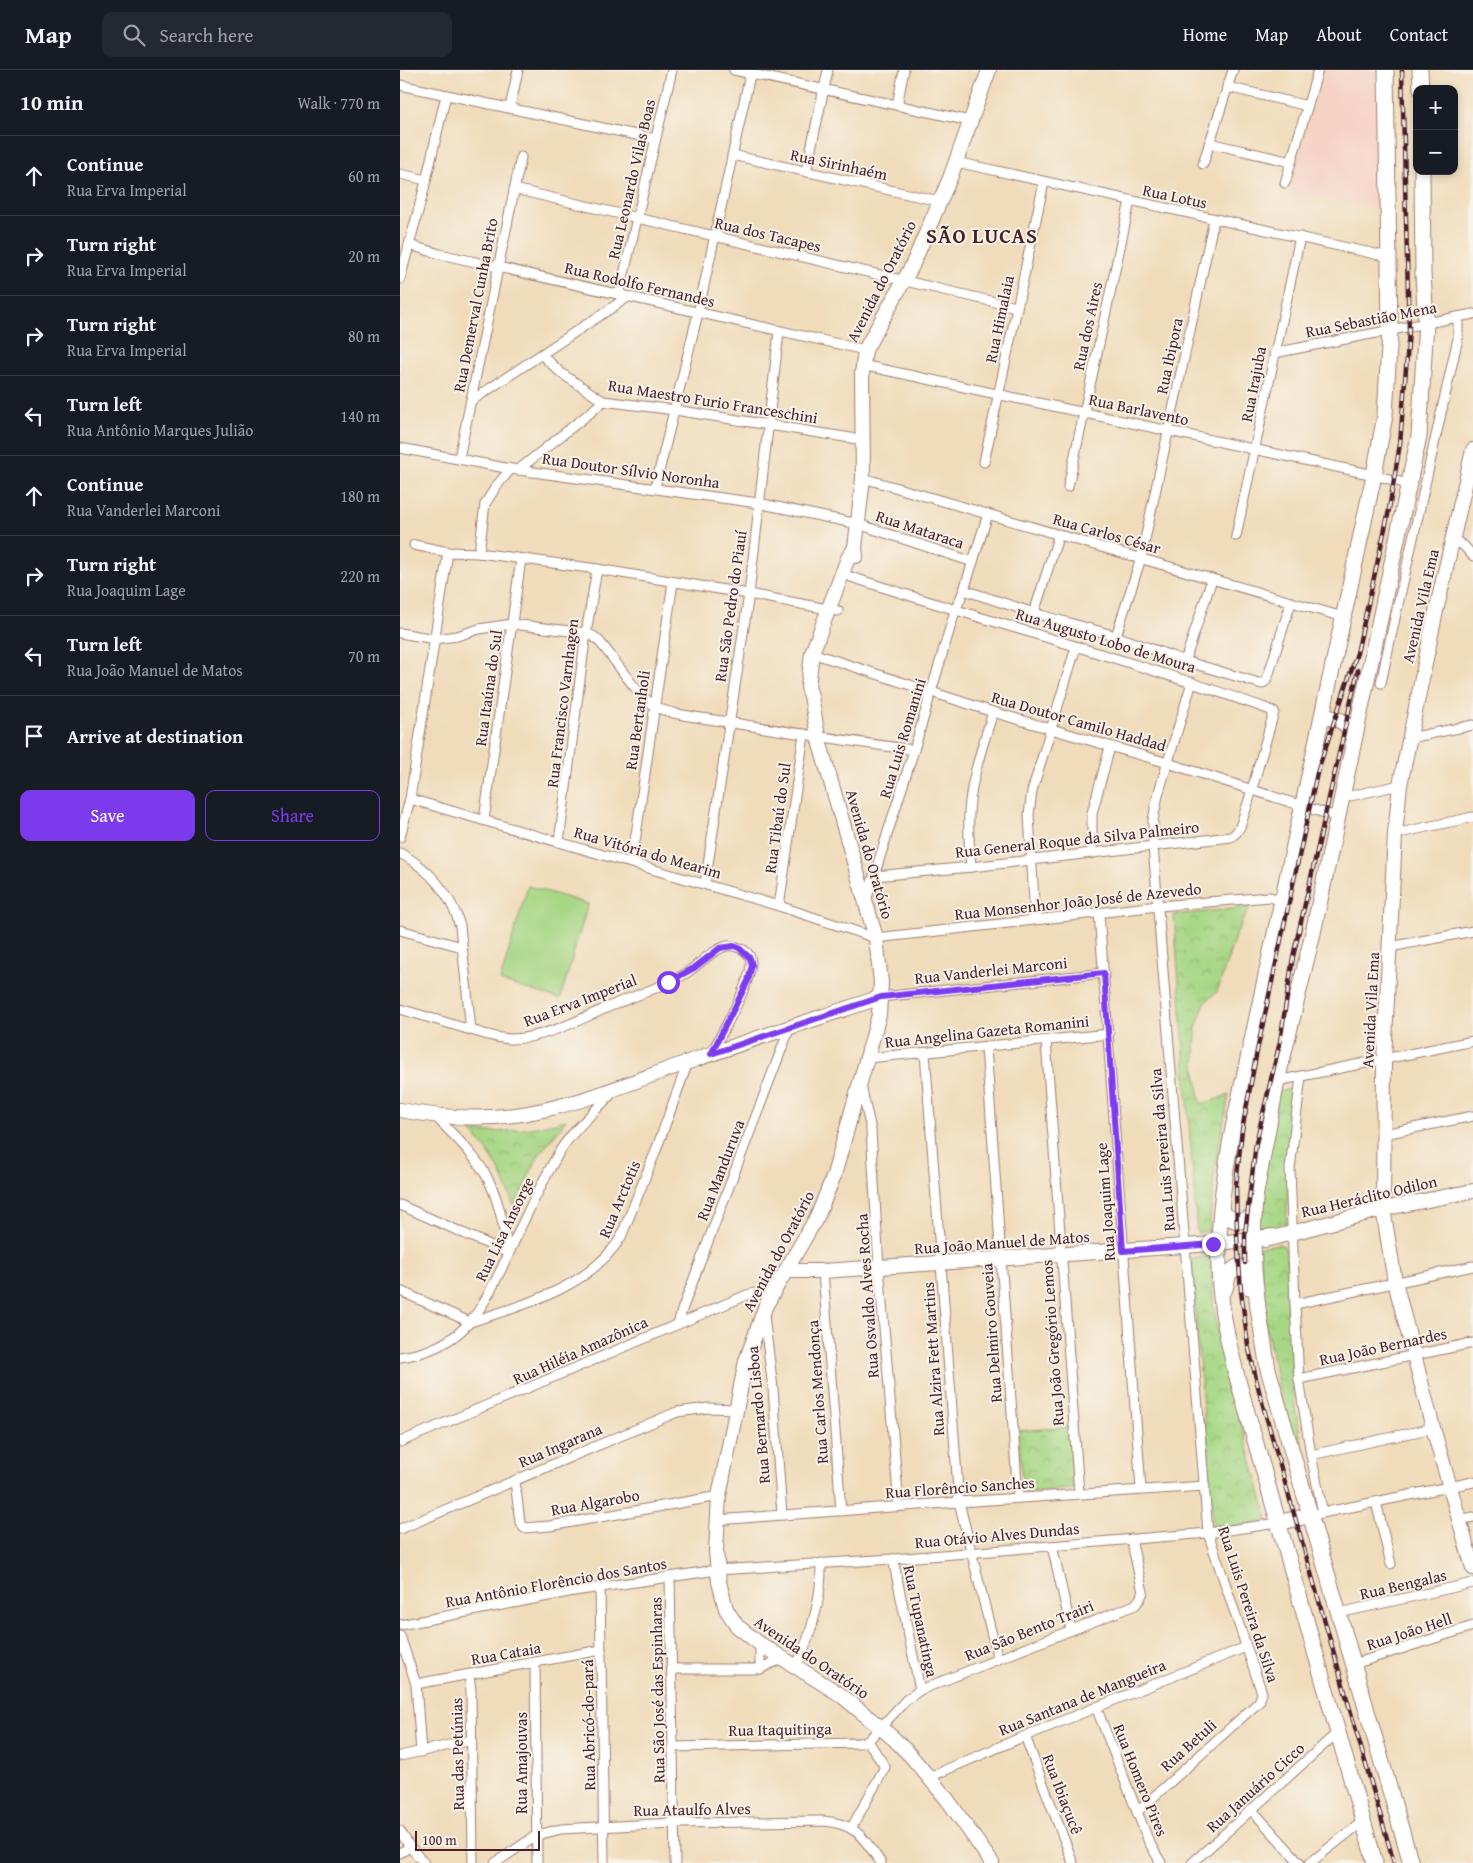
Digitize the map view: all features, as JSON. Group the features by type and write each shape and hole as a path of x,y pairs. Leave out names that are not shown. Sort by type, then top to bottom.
{"main road":[{"name":"Avenida do Oratório","path":"833,610 850,577 856,558 855,548 863,478 862,365 864,350 912,266 956,162 989,70"},
{"path":"1375,1863 1337,1733 1285,1521 1237,1377 1221,1304 1218,1244 1225,1170 1233,1128 1374,474 1385,415 1390,330 1386,70"},
{"path":"1420,70 1420,85"},
{"path":"1268,1369 1258,1308 1253,1240 1255,1198 1277,1081 1303,976 1419,436 1426,323 1423,274 1422,175"},
{"name":"Avenida Vila Ema","path":"1472,1561 1466,1519 1449,1487 1395,1282 1383,1209 1384,1060 1395,834 1400,785 1434,620 1473,450"},
{"name":"Avenida do Oratório","path":"855,548 848,558 833,610 816,654 815,688 811,696 811,735 866,901 876,938 881,973 881,997 868,1058 828,1194 763,1313 746,1361 719,1496 717,1570 722,1596 730,1618 737,1626 760,1644 841,1695 882,1728 910,1755 929,1777 965,1822 992,1863"},
{"path":"1322,716 1343,721 1349,727 1354,740"},
{"path":"400,1110 459,1118 542,1111 616,1089 711,1054 881,997"},
{"name":"Rua Heráclito Odilon","path":"1218,1244 1273,1236 1383,1209 1473,1191"},
{"path":"1221,1212 1233,1221 1239,1222 1245,1221 1254,1215"},
{"name":"Rua João Manuel de Matos","path":"787,1271 879,1268 1218,1244"},
{"path":"1221,1304 1229,1273 1237,1266 1243,1268 1248,1275 1250,1294 1268,1369 1292,1457 1314,1511 1339,1613 1411,1863"},
{"path":"1285,1521 1314,1511"}],"street":[{"path":"510,108 518,70"},
{"name":"Rua Leonardo Vilas Boas","path":"624,296 638,219 672,70"},
{"path":"734,70 970,121"},
{"path":"806,172 828,70"},
{"path":"897,105 904,70"},
{"path":"1202,164 1233,70"},
{"path":"1285,183 1318,70"},
{"path":"655,488 698,313 750,72"},
{"path":"400,85 655,139"},
{"path":"1227,87 1308,106"},
{"path":"400,279 401,265 409,245 446,95"},
{"path":"1210,143 1291,162"},
{"name":"Rua Sirinhaém","path":"732,156 939,201"},
{"name":"Rua Demerval Cunha Brito","path":"459,458 497,266 521,157"},
{"name":"Rua Lotus","path":"956,162 1389,257"},
{"path":"400,174 426,180"},
{"name":"Rua Himalaia","path":"984,462 1044,182"},
{"name":"Rua dos Tacapes","path":"514,189 1016,306"},
{"name":"Rua dos Aires","path":"1068,487 1130,201"},
{"name":"Rua Ibipora","path":"1116,636 1141,558 1214,219"},
{"name":"Rua Irajuba","path":"1236,536 1300,237"},
{"name":"Rua Rodolfo Fernandes","path":"409,245 778,332 864,350"},
{"path":"471,401 542,355 624,296"},
{"name":"Rua Sebastião Mena","path":"1274,353 1473,314"},
{"path":"1382,683 1390,636 1458,338 1458,317"},
{"name":"Rua São Pedro do Piauí","path":"705,884 749,594 778,332"},
{"name":"Rua Maestro Furio Franceschini","path":"542,355 561,373 603,401 675,410 863,440"},
{"name":"Rua Barlavento","path":"862,365 1374,474 1408,484"},
{"path":"479,553 485,504 497,485 603,401"},
{"name":"Rua Doutor Sílvio Noronha","path":"400,448 515,469 758,504 858,524"},
{"name":"Rua Carlos César","path":"863,478 1343,617"},
{"name":"Rua Luis Romanini","path":"866,901 932,692 955,611 964,590 988,514"},
{"name":"Rua Mataraca","path":"858,524 973,562"},
{"path":"1034,613 1059,534"},
{"path":"1453,538 1473,556"},
{"path":"414,545 448,552 479,553 597,569 833,610"},
{"path":"400,837 410,799 448,552"},
{"name":"Rua Itaúna do Sul","path":"484,820 521,559"},
{"name":"Rua Francisco Varnhagen","path":"559,842 586,633 597,569"},
{"name":"Rua Augusto Lobo de Moura","path":"850,577 955,611 1192,682 1274,712 1251,790"},
{"path":"1185,661 1212,579"},
{"name":"Rua Bertanholi","path":"632,862 673,582"},
{"path":"964,590 1034,613 1116,636 1185,661 1263,684 1267,680 1291,602"},
{"path":"400,633 435,639 512,624 586,633 599,641 637,689 654,706 674,713 914,750"},
{"path":"1035,919 1030,860 1029,815 1032,791 1076,647"},
{"name":"Rua Doutor Camilo Haddad","path":"816,654 993,712 1110,748 1168,763 1337,817"},
{"name":"Rua Luis Pereira da Silva","path":"1192,682 1158,795 1153,820 1153,846 1208,1533 1262,1693 1259,1702"},
{"path":"971,867 969,837 971,794 975,772 993,712"},
{"path":"1410,738 1473,725"},
{"name":"Rua Tibaú do Sul","path":"779,906 811,735"},
{"path":"1092,853 1092,813 1110,748"},
{"path":"1341,798 1400,785"},
{"name":"Rua General Roque da Silva Palmeiro","path":"875,876 1223,838 1234,835 1240,826 1251,790"},
{"name":"Rua Vitória do Mearim","path":"410,799 632,862 779,906 876,938"},
{"path":"1395,834 1473,817"},
{"path":"400,853 432,877 447,895 456,910 460,926 471,1030"},
{"name":"Rua Monsenhor João José de Azevedo","path":"876,938 1158,906 1270,897 1276,899 1281,904"},
{"name":"Rua Joaquim Lage","path":"1099,912 1141,1489"},
{"path":"400,930 462,947"},
{"path":"1390,947 1473,931"},
{"name":"Rua Erva Imperial","path":"400,1009 500,1038 511,1039 535,1036 682,976 720,948 734,946 746,952 752,965 748,981 711,1054"},
{"name":"Rua Vanderlei Marconi","path":"881,997 1104,973"},
{"name":"Rua Manduruva","path":"678,1324 790,1027"},
{"name":"Rua Angelina Gazeta Romanini","path":"868,1058 1109,1034"},
{"name":"Rua João Gregório Lemos","path":"1046,1040 1079,1493"},
{"path":"1277,1081 1473,1041"},
{"name":"Rua Delmiro Gouveia","path":"986,1046 1018,1498"},
{"name":"Rua Alzira Fett Martins","path":"925,1053 959,1502 998,1659"},
{"name":"Rua Arctotis","path":"470,1322 508,1310 551,1293 592,1269 614,1250 630,1218 688,1062"},
{"path":"1301,1076 1290,1169 1299,1379 1311,1455 1314,1511 1376,1502 1473,1482"},
{"name":"Rua Osvaldo Alves Rocha","path":"860,1085 871,1130 879,1268 899,1506"},
{"name":"Rua Lisa Ansorge","path":"400,1357 427,1352 438,1347 470,1322 486,1301 543,1182 560,1151 616,1089"},
{"path":"434,1115 478,1164 489,1180 503,1221 508,1253"},
{"path":"1384,1134 1473,1116"},
{"path":"400,1205 508,1253"},
{"path":"1295,1304 1473,1266"},
{"name":"Rua Carlos Mendonça","path":"823,1271 841,1511"},
{"path":"400,1291 470,1322"},
{"name":"Rua Hiléia Amazônica","path":"400,1442 755,1293 774,1292"},
{"name":"Rua Bernardo Lisboa","path":"763,1313 772,1388 782,1515"},
{"name":"Rua João Bernardes","path":"1299,1379 1473,1343"},
{"name":"Rua Ingarana","path":"400,1529 677,1412 708,1408 736,1409"},
{"path":"1311,1455 1432,1428"},
{"name":"Rua Algarobo","path":"515,1481 520,1522 524,1528 550,1526 719,1496"},
{"name":"Rua Florêncio Sanches","path":"717,1520 1079,1493 1205,1486"},
{"path":"1376,1502 1391,1564"},
{"name":"Rua Otávio Alves Dundas","path":"717,1570 893,1559 1208,1533 1285,1521"},
{"name":"Rua São Bento Trairi","path":"882,1728 903,1704 920,1690 1135,1604 1143,1592 1131,1539"},
{"path":"1052,1546 1071,1629"},
{"name":"Rua Tupanatinga","path":"893,1559 920,1690"},
{"path":"796,1667 810,1635 817,1612 821,1563"},
{"name":"Rua Antônio Florêncio dos Santos","path":"400,1625 600,1587 717,1570"},
{"name":"Rua São José das Espinharas","path":"670,1577 675,1863"},
{"name":"Rua Bengalas","path":"1339,1613 1473,1583"},
{"name":"Rua Abricó-do-pará","path":"600,1587 604,1863"},
{"name":"Rua João Hell","path":"1354,1664 1473,1626"},
{"path":"400,1636 416,1684 421,1752"},
{"path":"760,1644 760,1670"},
{"name":"Rua Santana de Mangueira","path":"929,1777 1246,1646"},
{"name":"Rua Cataia","path":"416,1684 601,1650"},
{"path":"672,1669 760,1670 783,1659"},
{"name":"Rua Amajouvas","path":"535,1663 537,1863"},
{"name":"Rua das Petúnias","path":"469,1675 472,1740 472,1863"},
{"name":"Rua Betuli","path":"1137,1812 1259,1702"},
{"name":"Rua Homero Pires","path":"1096,1707 1149,1842 1161,1863"},
{"path":"881,1863 862,1836 852,1828 885,1767 868,1740 882,1728"},
{"name":"Rua Januário Cicco","path":"1194,1862 1337,1733"},
{"name":"Rua Ibiaçucê","path":"1025,1736 1073,1863"},
{"path":"400,1756 472,1740"},
{"name":"Rua Itaquitinga","path":"673,1747 859,1743 868,1740"},
{"path":"1252,1810 1300,1863"},
{"name":"Rua Ataulfo Alves","path":"495,1863 537,1836 561,1829 674,1823 822,1821 836,1822 852,1828"},
{"path":"1310,1863 1362,1822"},
{"path":"400,1831 410,1847 424,1863"},
{"path":"400,1853 410,1847"}],"shaded area":[{"path":"1323,70 1379,70 1382,210 1289,190"}],"green space":[{"path":"528,886 588,904 560,999 500,981"},
{"path":"1250,907 1236,934 1217,992 1205,1002 1196,1028 1195,1067 1201,1104 1229,1095 1215,1167 1209,1230 1197,1233 1174,915"},
{"path":"1290,1089 1294,1092 1286,1225 1281,1230 1256,1232 1278,1092"},
{"path":"566,1120 539,1155 514,1207 497,1166 486,1149 471,1132 519,1130"},
{"path":"1279,1244 1284,1246 1286,1250 1295,1408 1313,1502 1288,1432 1265,1321 1259,1247"},
{"path":"1211,1256 1213,1302 1218,1331 1236,1405 1268,1519 1215,1531 1213,1526 1191,1259"},
{"path":"1069,1427 1074,1489 1023,1492 1018,1431"}],"railway":[{"path":"1394,1863 1260,1395 1248,1345 1241,1291 1236,1185 1242,1130 1257,1051 1317,773 1357,653 1388,515 1400,444 1409,331 1402,70"},
{"path":"1245,1263 1245,1234 1256,1143 1280,1042 1293,957 1358,670"}],"district":[{"name":"SÃO LUCAS","path":"982,235"}],"route":[{"path":"668,982 682,976 720,948 734,946 746,952 750,958 752,965 748,981 711,1054 881,997 1104,973 1123,1251 1213,1244"}]}
